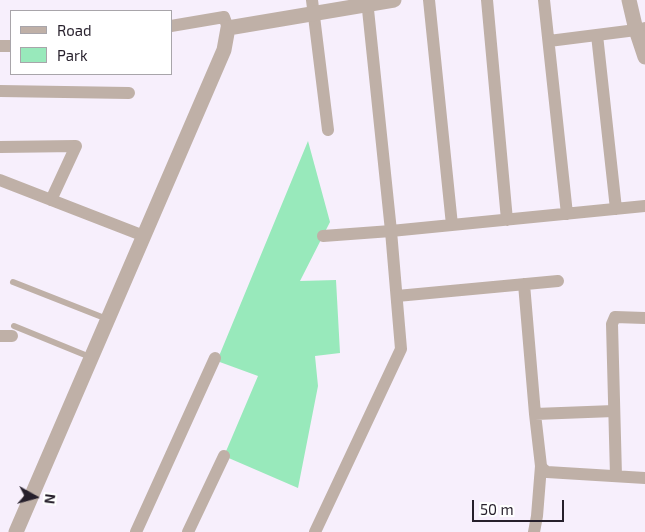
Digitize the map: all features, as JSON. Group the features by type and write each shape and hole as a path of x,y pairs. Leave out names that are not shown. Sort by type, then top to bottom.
{"street":[{"path":"228,28 313,7 394,0"},
{"path":"429,0 452,225"},
{"path":"488,0 507,220"},
{"path":"544,0 567,214"},
{"path":"629,0 640,29 645,57"},
{"path":"315,532 401,349 368,2"},
{"path":"313,7 328,130"},
{"path":"16,532 224,50 228,28 224,17 172,26"},
{"path":"549,41 640,29"},
{"path":"597,35 616,209"},
{"path":"0,91 129,94"},
{"path":"0,147 76,146 51,200"},
{"path":"0,180 144,236"},
{"path":"323,236 645,206"},
{"path":"397,296 558,282"},
{"path":"524,284 541,466 534,532"},
{"path":"616,476 612,324 615,317 645,318"},
{"path":"136,532 214,358"},
{"path":"535,414 614,412"},
{"path":"188,532 224,456"},
{"path":"541,466 547,472 645,478"}],"lane":[{"path":"13,282 108,319"},
{"path":"8,333 91,358"}],"green space":[{"path":"308,141 330,222 300,281 336,280 340,353 315,356 318,386 298,488 224,456 258,376 217,361"}]}
